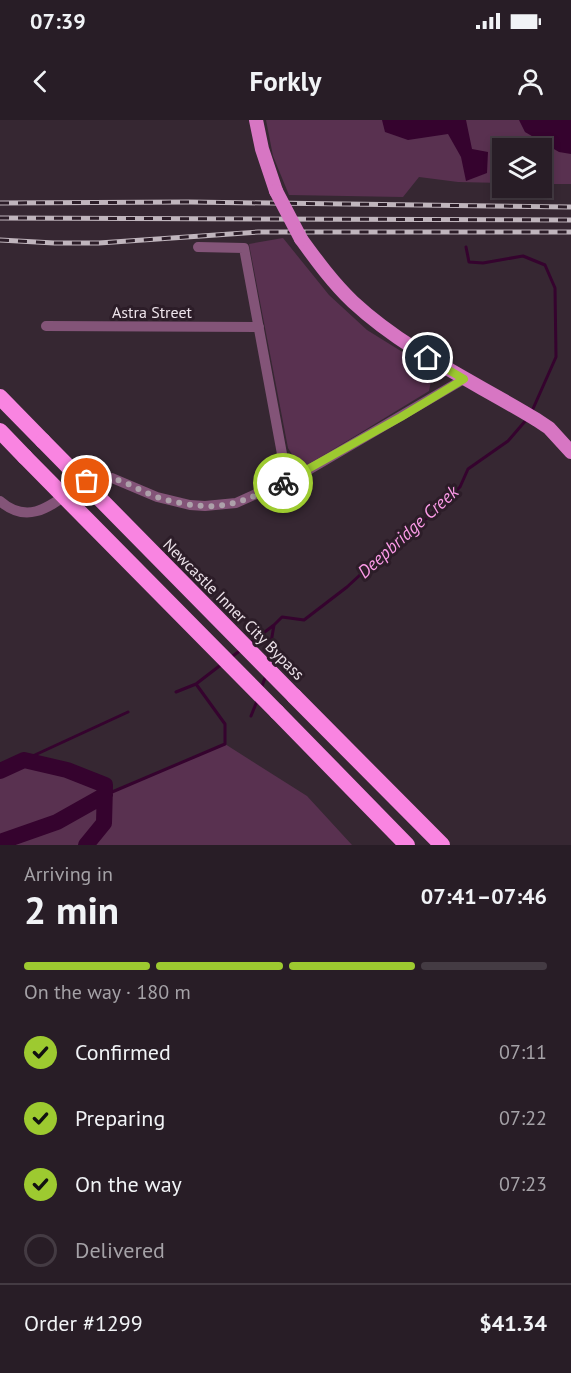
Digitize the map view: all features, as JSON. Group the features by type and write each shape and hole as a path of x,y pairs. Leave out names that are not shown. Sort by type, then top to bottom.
{"highway":[{"name":"Newcastle Inner City Bypass","path":"0,397 442,845"},
{"path":"0,431 407,845"}],"main road":[{"path":"256,120 262,148 276,191 301,239 334,283 369,316 419,352 537,420 549,428 571,452"}],"street":[{"path":"198,247 244,248 287,481"},
{"name":"Astra Street","path":"46,326 259,327"},
{"path":"0,501 17,511 37,512 87,481 105,477 174,502 205,506 236,503 287,481 464,379"}],"shaded area":[{"path":"266,120 571,120 571,184 552,184 552,138 492,138 492,183 458,182 419,177 403,197 289,195 273,156"},
{"path":"382,120 466,120 472,149 488,152 487,173 466,181 461,157 448,134 408,140 385,132"},
{"path":"519,120 571,120 571,154 552,148 552,138 535,138 525,132"},
{"path":"283,238 329,295 367,330 433,371 429,391 301,469 288,448 249,244"},
{"path":"225,744 307,796 352,845 0,845 0,771 24,760 67,770 104,785 105,795"}],"waterway":[{"name":"Deepbridge Creek","path":"466,247 469,262 483,263 523,256 545,265 555,288 556,357 532,411"},
{"name":"Deepbridge Creek","path":"274,625 282,617 304,620 347,587 387,550 428,517 460,487 468,469 508,441 527,419"},
{"name":"Deepbridge Creek","path":"249,644 274,625 268,660"},
{"path":"230,658 241,650"},
{"path":"105,795 225,744 225,724 196,684 222,664"},
{"path":"261,689 266,675"},
{"path":"176,692 196,684"},
{"path":"251,716 257,701"},
{"path":"24,760 128,712"},
{"path":"0,771 24,760 67,770 105,785 104,823 86,845"},
{"path":"0,842 57,822 105,795"}],"railway":[{"path":"0,203 189,202 571,207"},
{"path":"0,218 571,220"},
{"path":"0,240 99,243 258,232 571,232"}],"way so far":[{"path":"87,481 99,477 111,478 157,497 205,506 236,503 283,483"}],"route":[{"path":"283,483 464,379 428,358"}]}
